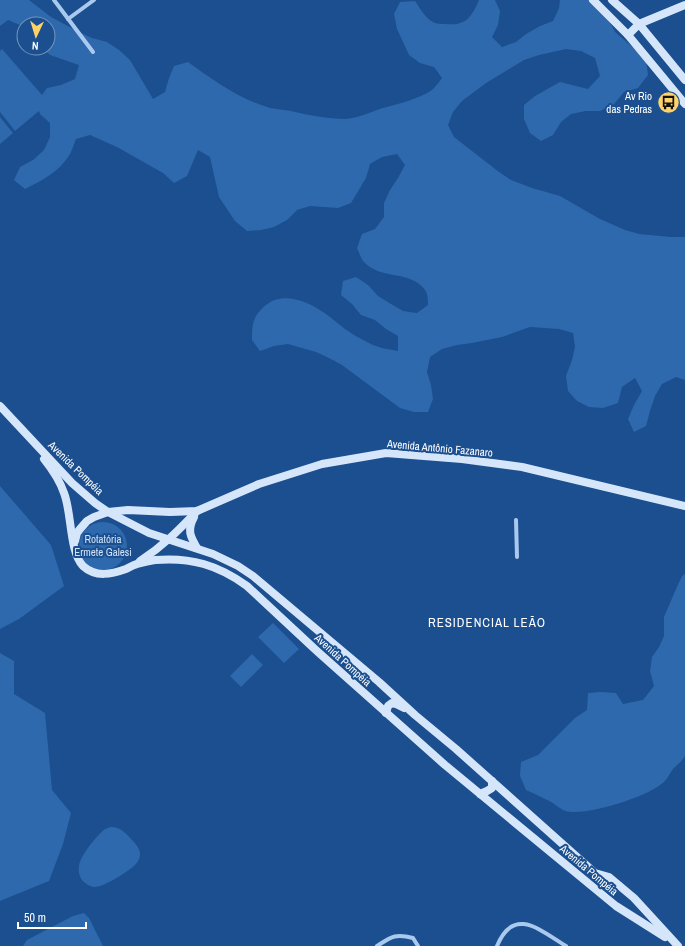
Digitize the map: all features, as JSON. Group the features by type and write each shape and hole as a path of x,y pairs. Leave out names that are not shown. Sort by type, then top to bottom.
{"main road":[{"path":"593,0 628,35 685,104"},
{"path":"612,0 638,24 685,80"},
{"path":"628,35 638,24 685,5"},
{"name":"Avenida Pompéia","path":"0,406 72,483 108,512 149,533 214,554 238,566 253,576 379,682 595,873 609,877 634,898 676,944"},
{"name":"Avenida Pompéia","path":"30,438 48,464 64,493 69,510 76,555 84,566 96,573 110,574 136,564 154,560 187,560 212,566 236,578 247,586 386,713 480,794 616,906 676,944"},
{"name":"Avenida Antônio Fazanaro","path":"75,548 76,538 80,529 94,517 108,512 128,510 170,512 197,511 259,484 322,464 386,453 462,459 522,467 685,506"},
{"path":"197,511 190,529 192,539 197,548"},
{"name":"Avenida Antônio Fazanaro","path":"136,564 156,551 170,539 197,511"},
{"path":"386,713 388,706 392,703 415,715"},
{"path":"480,794 492,788 492,781"}],"street":[{"path":"54,0 93,52"},
{"path":"68,19 94,0"},
{"path":"516,520 517,557"},
{"path":"497,946 507,930 520,923 533,926 566,946"},
{"path":"376,946 394,936 399,935 413,938 418,946"}],"green space":[{"path":"0,0 29,0 50,16 16,16 16,23 8,20 0,26"},
{"path":"479,0 495,0 500,11 498,25 492,37 502,47 516,42 540,26 553,21 559,8 560,0 589,0 599,8 608,19 615,32 646,60 648,75 638,88 624,92 614,104 600,111 586,111 571,114 561,122 553,135 541,141 530,133 524,119 524,105 535,96 560,82 588,89 600,76 595,58 581,51 566,49 524,60 486,83 462,101 453,112 448,125 454,137 511,180 560,196 600,219 625,230 639,234 685,237 685,380 676,377 662,384 655,396 646,426 634,432 628,419 642,391 635,378 622,387 618,403 603,408 589,407 577,401 568,391 566,376 575,347 573,333 559,329 530,327 502,337 442,349 430,357 427,372 433,399 428,412 414,412 400,408 342,365 316,352 288,344 274,346 260,351 252,340 252,329 256,316 272,301 287,298 310,304 329,316 348,331 372,345 398,351 398,336 375,320 361,315 352,304 341,295 343,281 356,277 368,285 378,296 403,311 417,313 428,305 426,292 419,284 404,277 371,268 363,261 357,248 362,234 375,229 384,217 384,203 405,165 397,154 382,157 370,164 366,178 351,203 338,208 310,206 297,210 287,220 274,227 247,231 235,221 219,197 210,157 198,150 187,176 174,183 163,173 117,147 90,135 76,139 70,154 56,170 25,189 14,180 20,167 33,160 44,150 50,137 50,123 40,114 39,111 15,131 0,112 0,51 2,49 42,95 47,88 61,85 75,79 79,65 53,56 56,56 56,20 92,38 107,42 119,50 130,60 153,99 165,92 174,66 188,62 207,76 237,94 248,100 270,108 345,119 360,116 421,96 432,90 442,78 434,67 420,63 409,55 397,29 394,14 400,2 415,1 423,13 434,23 458,24 467,20"},
{"path":"0,117 13,133 0,144"},
{"path":"0,486 51,545 64,586 19,619 0,629"},
{"name":"Rotatória Ermete Galesi","path":"103,522 112,524 120,529 125,537 127,546 125,555 120,563 112,568 103,570 94,568 86,563 81,555 79,546 81,537 86,529 94,524"},
{"path":"685,574 684,758 673,769 667,779 657,788 632,799 602,808 575,812 566,811 550,801 526,790 520,776 521,762 538,755 575,718 587,710 588,693 616,693 623,704 643,700 654,686 650,671 652,657 664,636 664,617 682,576"},
{"path":"273,623 299,649 284,663 258,637"},
{"path":"0,653 14,661 14,694 45,713 52,790 71,813 63,844 49,881 0,901"},
{"path":"252,654 263,665 241,687 230,676"},
{"path":"111,827 122,830 127,834 139,850 139,858 132,868 116,878 99,886 91,886 85,883 80,877 80,862 89,846 105,829"},
{"path":"84,913 89,918 103,946 23,946 27,940 73,916"}],"place":[{"name":"Av Rio das Pedras","path":"668,102"}],"district":[{"name":"RESIDENCIAL LEÃO","path":"487,622"}]}
